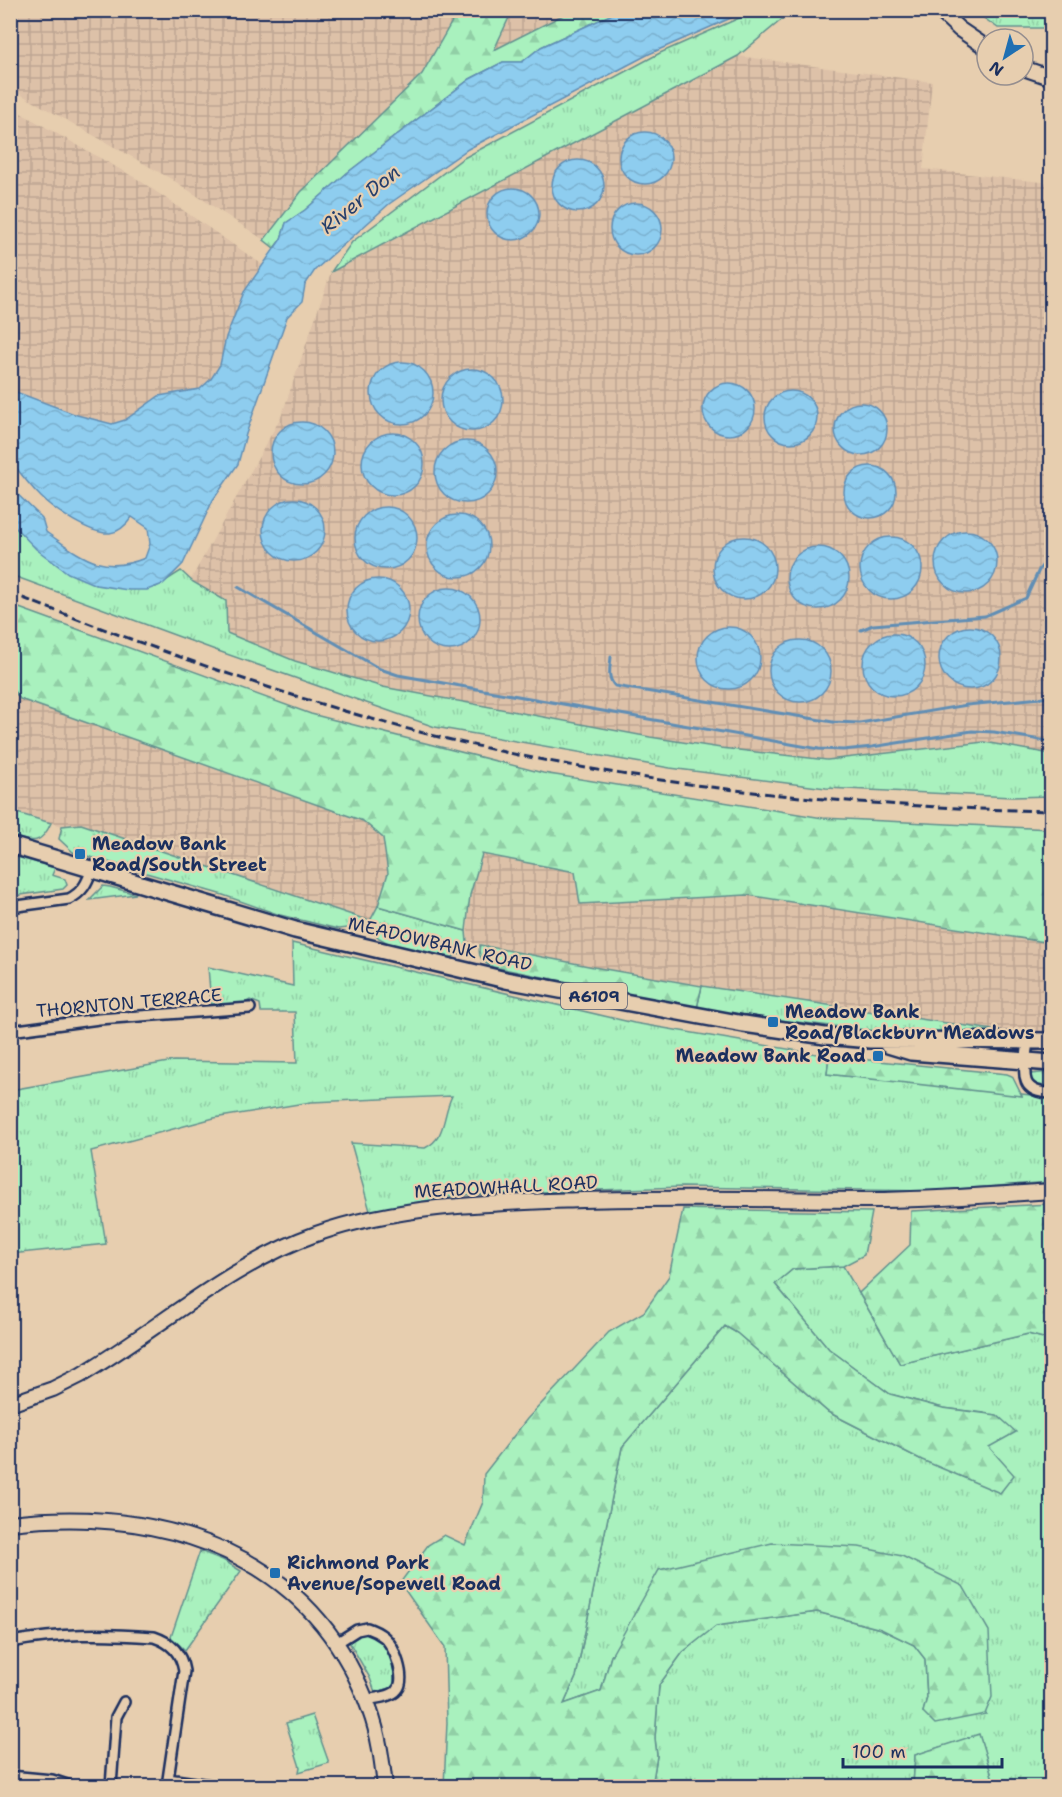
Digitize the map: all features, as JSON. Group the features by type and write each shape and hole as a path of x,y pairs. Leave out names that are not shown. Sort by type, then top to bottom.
{"main road":[{"name":"MEADOWBANK ROAD","path":"10,845 295,930 506,980 744,1024 870,1040"},
{"name":"A6109","path":"870,1040 1052,1041"},
{"name":"A6109","path":"870,1040 911,1052 1052,1064"}],"street":[{"path":"939,10 959,29 975,40"},
{"path":"1035,72 1052,78"},
{"path":"10,907 69,899 77,895 87,882 92,869"},
{"name":"THORNTON TERRACE","path":"10,1031 99,1019 250,1008"},
{"path":"1028,1040 1025,1078 1027,1086 1033,1091 1052,1094"},
{"name":"MEADOWHALL ROAD","path":"10,1404 53,1389 81,1375 262,1257 316,1234 378,1217 445,1206 543,1201 674,1197 886,1200 1052,1191"},
{"path":"10,1523 52,1520 104,1521 157,1529 206,1542 253,1564 273,1577 314,1616 335,1644 365,1700 379,1743 385,1786"},
{"path":"335,1644 357,1630 367,1628 385,1637 392,1646 400,1677 399,1687 394,1693 365,1700"},
{"path":"10,1641 66,1634 104,1634 162,1639 181,1657 184,1671 167,1783 217,1786"},
{"path":"111,1786 116,1717 124,1702"},
{"path":"10,1776 52,1780 70,1786"}],"shaded area":[{"path":"11,11 458,11 422,74 301,192 264,240 173,180 11,89"},
{"path":"512,11 571,11 494,51"},
{"path":"738,56 932,82 923,169 1051,183 1051,754 984,742 827,760 721,748 650,737 384,687 295,661 227,633 190,581 281,417 331,272"},
{"path":"10,107 139,180 263,265 244,292 226,337 220,365 211,379 200,389 159,396 125,420 112,424 77,415 11,390"},
{"path":"10,687 20,699 363,821 383,838 388,873 378,906 370,921 82,824 62,826 11,811"},
{"path":"482,854 576,872 580,904 747,895 1051,944 1051,1032 1013,1033 755,995 467,942 470,895"}],"green space":[{"path":"458,11 512,11 494,50 571,11 619,11 541,47 522,62 503,62 470,79 286,223 281,239 274,248 264,240 301,192 422,74"},
{"path":"755,11 792,11 738,56 331,272 352,242 462,159 660,53"},
{"path":"974,11 1051,11 1051,28 997,27"},
{"path":"10,521 118,588 156,587 181,571 193,582 226,601 227,633 295,661 383,687 650,737 827,760 984,742 1051,754 1051,796 1012,797 826,788 670,768 435,727 11,575"},
{"path":"11,605 311,714 543,773 823,818 1051,829 1051,943 747,895 580,904 575,872 482,854 470,895 466,931 378,906 388,873 383,838 363,821 20,699 11,687"},
{"path":"10,811 51,823 39,839 30,841 11,836"},
{"path":"81,824 370,921 378,906 466,931 467,942 461,953 452,957 395,947 372,931 352,925 338,929 280,915 223,895 73,852 59,839 62,826"},
{"path":"10,855 55,868 52,875 65,879 67,885 63,889 13,896 17,875 11,873"},
{"path":"103,886 110,887 136,894 89,900"},
{"path":"292,943 634,1023 829,1056 827,1074 1051,1097 1051,1182 928,1191 682,1187 459,1195 370,1211 351,1143 425,1148 441,1132 452,1096 311,1102 214,1118 91,1151 106,1244 11,1254 11,1090 174,1061 297,1063 295,1012 261,1012 260,1004 250,1000 243,1004 211,1004 208,967 293,986"},
{"path":"480,945 702,986 697,1008 493,967 481,958"},
{"path":"702,986 1013,1033 1051,1032 1051,1036 892,1033 779,1020 697,1008"},
{"path":"829,1056 1007,1074 1012,1076 1022,1096 827,1074"},
{"path":"1051,1072 1051,1086 1032,1085 1030,1074"},
{"path":"1051,1204 1051,1340 1028,1334 900,1364 859,1293 910,1245 911,1211"},
{"path":"683,1209 872,1212 864,1255 843,1266 793,1269 775,1284 829,1349 890,1394 943,1408 997,1415 1016,1432 989,1447 1014,1475 1000,1493 922,1460 828,1412 737,1333 725,1326 622,1447 576,1677 564,1704 601,1691 611,1656 659,1570 772,1543 859,1547 902,1556 963,1586 989,1631 992,1697 985,1714 935,1724 923,1712 927,1698 925,1659 914,1645 881,1629 817,1612 716,1626 683,1652 659,1685 655,1738 657,1756 652,1786 444,1786 447,1723 445,1647 400,1583 428,1545 444,1535 465,1545 483,1502 484,1474 527,1419 609,1332 644,1312 669,1276"},
{"path":"843,1266 900,1364 1028,1334 1051,1340 1051,1783 1038,1786 995,1786 979,1735 915,1755 913,1786 652,1786 657,1756 655,1738 659,1685 683,1652 715,1626 817,1612 881,1629 914,1645 925,1659 927,1698 923,1712 986,1714 902,1556 611,1656 601,1691 564,1704 576,1677 622,1447 725,1326 737,1333 828,1412 922,1460 989,1446 984,1413 943,1408 890,1394 829,1349 775,1284 793,1269"},
{"path":"200,1551 223,1560 241,1571 185,1650 171,1637"},
{"path":"364,1633 380,1641 390,1654 394,1669 394,1687 375,1692 370,1678 348,1640"},
{"path":"312,1715 329,1763 299,1772 300,1767 286,1723"},
{"path":"979,1734 995,1786 913,1786 915,1755"}],"water":[{"name":"River Don","path":"619,11 747,11 649,54 468,149 389,204 315,270 305,285 302,302 287,317 246,434 238,464 213,500 183,564 163,584 147,590 128,590 96,585 68,573 36,549 11,523 11,488 42,518 46,532 81,556 92,561 116,565 145,558 150,544 148,528 132,517 123,527 114,532 102,533 93,530 55,508 41,497 22,475 11,461 11,390 77,415 112,424 125,420 159,396 200,389 211,379 220,365 226,337 244,292 281,239 286,223 470,79 503,62 522,62 541,47"},
{"path":"640,132 650,132 664,139 671,158 664,177 650,184 640,184 630,180 623,173 619,163 619,153 623,143 630,136"},
{"path":"573,160 583,160 597,167 604,186 597,205 583,212 573,212 563,208 556,201 552,191 552,181 556,171 563,164"},
{"path":"508,188 518,188 532,195 539,214 532,233 518,240 508,240 498,236 491,229 487,219 487,209 491,199 498,192"},
{"path":"631,203 641,203 655,210 662,229 655,248 641,255 631,255 621,251 614,244 610,234 610,224 614,214 621,207"},
{"path":"402,362 414,364 424,371 431,381 433,393 431,405 424,415 414,422 402,424 390,422 380,415 373,405 371,393 373,381 380,371 390,364"},
{"path":"472,369 484,371 494,378 501,388 503,400 501,412 494,422 484,429 472,431 460,429 450,422 443,412 441,400 443,388 450,378 460,371"},
{"path":"724,383 734,383 748,390 755,409 748,428 734,435 724,435 714,431 707,424 703,414 703,404 707,394 714,387"},
{"path":"786,391 796,391 810,398 817,417 810,436 796,443 786,443 776,439 769,432 765,422 765,412 769,402 776,395"},
{"path":"856,403 866,403 880,410 887,429 880,448 866,455 856,455 846,451 839,444 835,434 835,424 839,414 846,407"},
{"path":"302,422 314,424 324,431 331,441 333,453 331,465 324,475 314,482 302,484 290,482 280,475 273,465 271,453 273,441 280,431 290,424"},
{"path":"393,433 405,435 415,442 422,452 424,464 422,476 415,486 405,493 393,495 381,493 371,486 364,476 362,464 364,452 371,442 381,435"},
{"path":"466,441 478,443 488,450 495,460 497,472 495,484 488,494 478,501 466,503 454,501 444,494 437,484 435,472 437,460 444,450 454,443"},
{"path":"865,466 875,466 889,473 896,492 889,511 875,518 865,518 855,514 848,507 844,497 844,487 848,477 855,470"},
{"path":"294,499 306,501 316,508 323,518 325,530 323,542 316,552 306,559 294,561 282,559 272,552 265,542 263,530 265,518 272,508 282,501"},
{"path":"386,507 398,509 408,516 415,526 417,538 415,550 408,560 398,567 386,569 374,567 364,560 357,550 355,538 357,526 364,516 374,509"},
{"path":"458,515 470,517 480,524 487,534 489,546 487,558 480,568 470,575 458,577 446,575 436,568 429,558 427,546 429,534 436,524 446,517"},
{"path":"966,531 978,533 988,540 995,550 997,562 995,574 988,584 978,591 966,593 954,591 944,584 937,574 935,562 937,550 944,540 954,533"},
{"path":"744,537 756,539 766,546 773,556 775,568 773,580 766,590 756,597 744,599 732,597 722,590 715,580 713,568 715,556 722,546 732,539"},
{"path":"891,537 903,539 913,546 920,556 922,568 920,580 913,590 903,597 891,599 879,597 869,590 862,580 860,568 862,556 869,546 879,539"},
{"path":"818,547 830,549 840,556 847,566 849,578 847,590 840,600 830,607 818,609 806,607 796,600 789,590 787,578 789,566 796,556 806,549"},
{"path":"378,579 390,581 400,588 407,598 409,610 407,622 400,632 390,639 378,641 366,639 356,632 349,622 347,610 349,598 356,588 366,581"},
{"path":"449,588 461,590 471,597 478,607 480,619 478,631 471,641 461,648 449,650 437,648 427,641 420,631 418,619 420,607 427,597 437,590"},
{"path":"729,627 741,629 751,636 758,646 760,658 758,670 751,680 741,687 729,689 717,687 707,680 700,670 698,658 700,646 707,636 717,629"},
{"path":"970,627 982,629 992,636 999,646 1001,658 999,670 992,680 982,687 970,689 958,687 948,680 941,670 939,658 941,646 948,636 958,629"},
{"path":"894,634 906,636 916,643 923,653 925,665 923,677 916,687 906,694 894,696 882,694 872,687 865,677 863,665 865,653 872,643 882,636"},
{"path":"800,640 812,642 822,649 829,659 831,671 829,683 822,693 812,700 800,702 788,700 778,693 771,683 769,671 771,659 778,649 788,642"}],"waterway":[{"path":"861,630 873,625 985,616 1026,598 1039,570 1042,566 1052,562"},
{"path":"238,587 380,669 398,675 819,749 843,750 872,747 972,731 994,732 1052,742"},
{"path":"611,657 610,676 615,686 833,722 860,723 967,705 1052,697"}],"railway":[{"path":"10,593 116,634 276,690 439,737 514,754 590,769 743,791 897,805 1052,811"}],"place":[{"name":"Meadow Bank Road/South Street","path":"80,854"},
{"name":"Meadow Bank Road/Blackburn Meadows","path":"773,1022"},
{"name":"Meadow Bank Road","path":"878,1056"},
{"name":"Richmond Park Avenue/Sopewell Road","path":"275,1573"}]}
